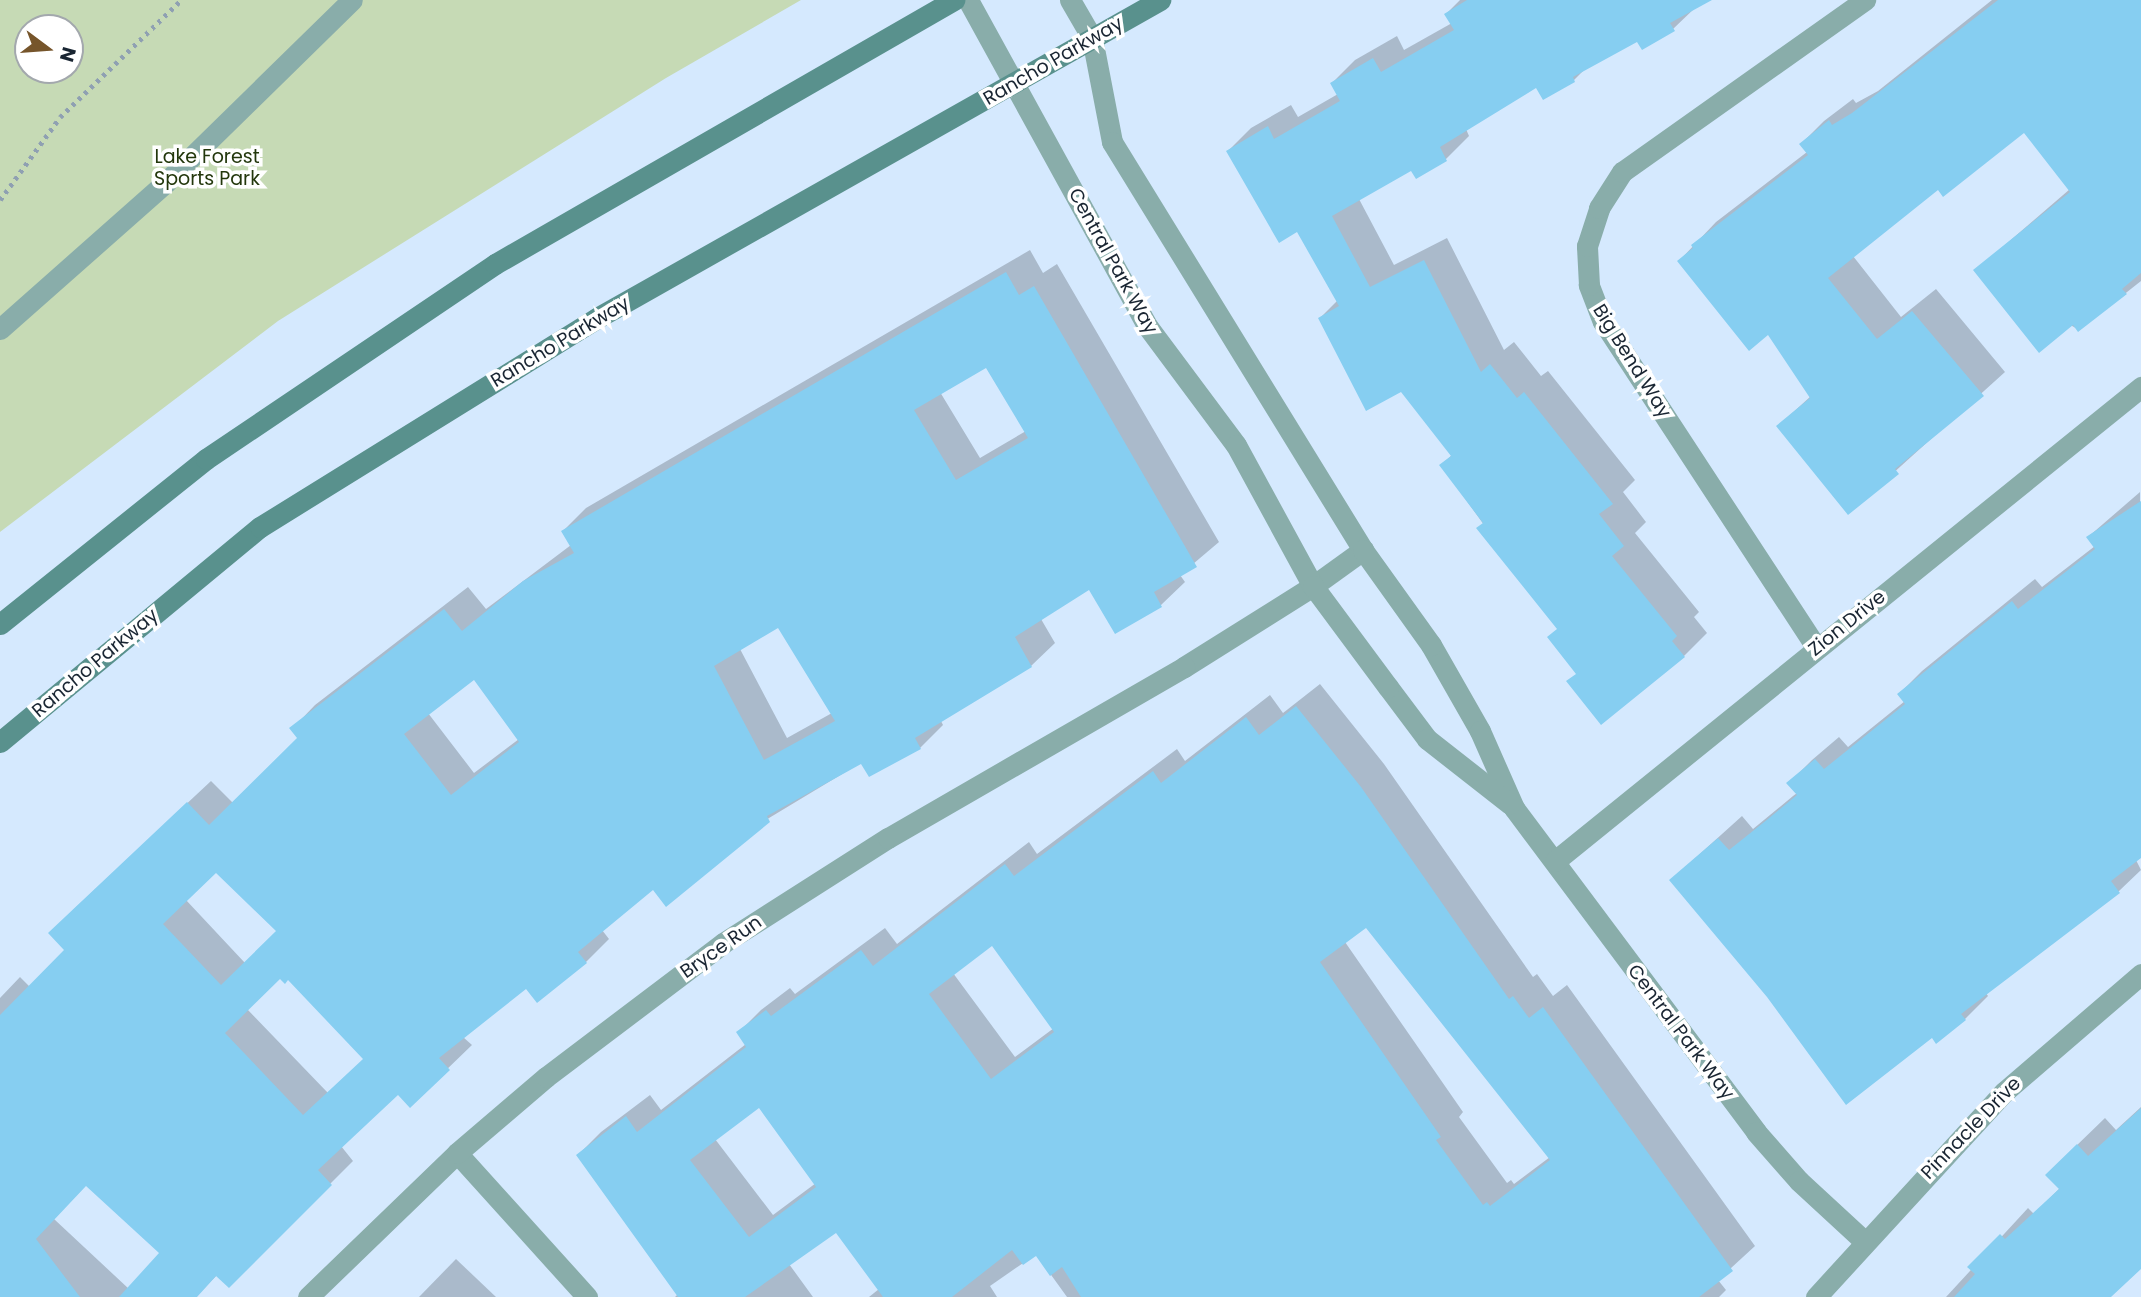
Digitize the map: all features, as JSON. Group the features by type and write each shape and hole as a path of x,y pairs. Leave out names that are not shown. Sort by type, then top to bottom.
{"main road":[{"path":"0,624 206,459 495,264 954,0"},
{"name":"Rancho Parkway","path":"0,742 260,527 597,318 1160,0"}],"street":[{"path":"0,329 166,183 352,0"},
{"name":"Central Park Way","path":"968,0 1148,327 1236,444 1312,586 1427,739 1514,808 1756,1132 1799,1181 1865,1242"},
{"name":"Central Park Way","path":"1070,0 1092,38 1112,142 1363,550 1431,645 1480,731 1514,808"},
{"name":"Big Bend Way","path":"1816,647 1603,322 1589,285 1587,246 1599,208 1622,172 1866,0"},
{"name":"Zion Drive","path":"1555,861 1816,647 2141,387"},
{"path":"1312,586 1363,550"},
{"name":"Bryce Run","path":"308,1297 457,1153 546,1077 723,943 906,827 1184,667 1312,586"},
{"name":"Pinnacle Drive","path":"1816,1297 2004,1092 2141,974"},
{"path":"457,1153 587,1297"}],"path":[{"path":"0,200 60,117 181,0"}],"green space":[{"name":"Lake Forest Sports Park","path":"0,0 801,0 666,78 278,321 0,532"}],"building":[{"path":"1467,0 1712,0 1670,23 1675,31 1642,50 1637,42 1573,77 1575,82 1543,100 1536,88 1440,147 1447,161 1416,179 1411,171 1332,216 1370,287 1424,260 1481,372 1490,364 1517,398 1524,392 1613,504 1599,514 1624,546 1612,556 1677,636 1672,641 1685,657 1601,725 1566,681 1576,674 1547,637 1557,629 1476,528 1483,523 1439,465 1451,456 1401,392 1366,411 1318,318 1339,306 1297,232 1279,243 1226,151 1268,126 1274,139 1340,101 1330,83 1373,58 1381,72 1454,30 1444,14"},
{"path":"1998,0 2141,0 2141,273 2122,289 2127,294 2078,332 2073,325 2039,353 1973,270 2070,192 2024,133 1943,197 1938,190 1828,278 1877,339 1912,311 1984,396 1895,469 1899,474 1848,515 1776,426 1810,398 1768,335 1749,351 1677,261 1693,248 1691,245 1808,155 1799,144 1829,120 1832,125 1852,113"},
{"path":"1006,272 1019,295 1034,286 1197,567 1154,592 1162,607 1115,634 1089,590 1015,637 1032,667 915,738 921,749 869,777 861,764 767,816 770,822 666,907 653,890 578,952 587,963 537,1003 526,989 439,1058 450,1070 410,1108 398,1095 318,1170 332,1185 229,1288 216,1276 197,1297 119,1297 159,1253 86,1186 36,1239 80,1297 0,1297 0,1015 64,950 48,933 187,802 209,825 297,738 289,728 444,609 462,631 523,581 574,553 561,531","holes":["986,368 1028,438 956,480 914,410","778,628 835,721 764,760 714,666","474,680 519,742 451,795 404,734","216,873 276,931 221,985 163,924","280,979 285,984 288,980 363,1059 303,1115 225,1033"]},
{"path":"2141,501 2141,858 2111,881 2120,893 1961,1014 1966,1020 1936,1044 1932,1038 1846,1105 1767,997 1669,880 1718,838 1729,850 1768,819 1797,795 1786,783 1815,759 1824,769 1905,704 1897,694 2012,601 2018,609 2095,549 2086,537"},
{"path":"1296,706 1361,787 1509,999 1513,996 1529,1018 1543,1007 1733,1271 1699,1297 1081,1297 1062,1267 1050,1276 1036,1256 1023,1265 1012,1250 952,1297 883,1297 836,1233 745,1297 678,1297 576,1155 626,1116 637,1132 746,1047 736,1032 766,1010 771,1016 861,950 873,966 1005,864 1014,876 1153,771 1161,783 1246,717 1259,735","holes":["1366,928 1550,1160 1490,1206 1487,1202 1483,1205 1436,1140 1441,1137 1320,962","992,946 1054,1032 991,1079 929,994","759,1108 816,1187 749,1237 690,1160"]},
{"path":"2141,1108 2141,1269 2111,1297 1954,1297 1975,1274 1967,1267 2000,1234 2005,1239 2059,1189 2045,1175 2077,1144 2088,1156"}]}
